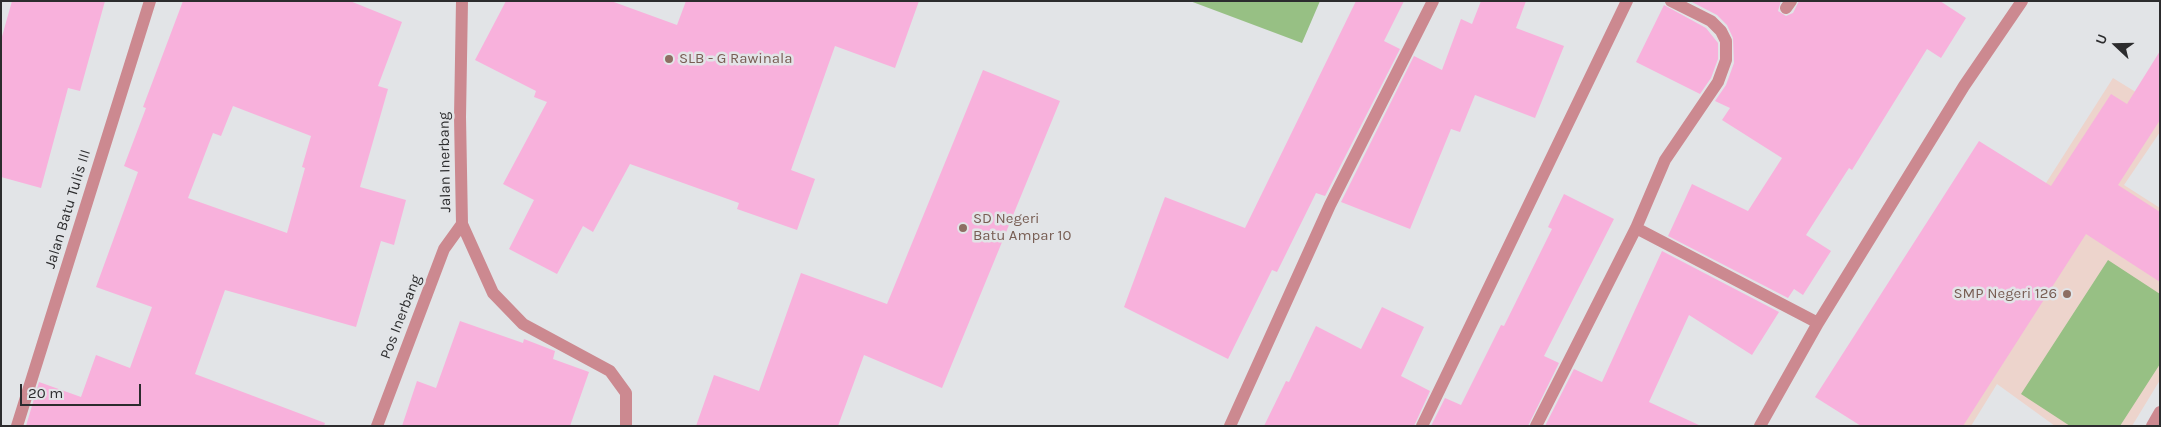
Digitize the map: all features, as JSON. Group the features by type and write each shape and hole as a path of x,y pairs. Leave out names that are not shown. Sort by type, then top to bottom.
{"street":[{"name":"Jalan Batu Tulis III","path":"17,426 150,1"},
{"name":"Jalan Inerbang","path":"462,1 460,117 462,224 493,293 523,324 610,371 626,393 626,426"},
{"path":"1230,426 1330,205 1433,1"},
{"path":"1422,426 1627,1"},
{"path":"1536,426 1636,228 1665,160 1718,82 1726,60 1726,41 1711,21 1671,1"},
{"path":"1760,426 1818,323 1964,86 2022,1"},
{"name":"Pos Inerbang","path":"378,426 444,250 462,224"},
{"path":"1636,228 1818,323"},
{"path":"2152,426 2160,412"}],"shaded area":[{"name":"SMP Negeri 126","path":"2113,78 2160,107 2160,132 2124,185 2160,208 2160,380 2132,426 2055,426 1997,384 1971,426 1891,426"}],"green space":[{"path":"1190,1 1320,1 1302,43"},
{"path":"2108,260 2160,294 2160,364 2120,426 2070,426 2021,394"}],"building":[{"path":"12,1 105,1 80,91 68,88 41,188 1,177 1,40"},
{"path":"183,1 350,1 402,22 378,86 388,89 360,187 406,200 394,245 381,241 356,327 225,290 195,374 325,423 324,426 26,426 39,382 81,397 96,355 130,368 152,307 96,287 138,172 124,166 146,108 143,107","holes":["233,106 311,136 302,167 305,168 287,233 188,198 213,133 221,136"]},
{"path":"506,1 611,1 677,25 686,1 919,1 895,68 835,46 791,170 815,179 797,230 737,209 739,203 630,164 593,232 583,226 557,274 509,249 534,200 503,184 547,102 534,97 536,91 475,60"},
{"path":"1356,1 1404,1 1384,41 1400,49 1325,196 1316,193 1277,272 1272,270 1228,359 1124,307 1165,197 1245,228"},
{"path":"1481,1 1526,1 1516,28 1564,46 1535,118 1475,95 1460,132 1451,129 1410,229 1341,202 1414,56 1442,70 1461,19 1472,24"},
{"path":"1690,1 1781,1 1778,11 1786,16 1793,13 1799,1 1940,1 1966,18 1941,58 1927,49 1852,170 1849,168 1806,235 1831,251 1803,295 1794,289 1788,298 1668,236 1692,184 1748,211 1782,158 1722,120 1730,108 1715,101 1726,85 1734,63 1733,38 1727,25 1717,15"},
{"path":"1664,5 1706,28 1718,43 1718,59 1711,78 1700,94 1636,62"},
{"path":"2160,51 2160,120 2118,185 2160,212 2160,282 2086,234 1963,426 1861,426 1815,397 1979,141 2051,186 2111,94 2127,104"},
{"name":"SD Negeri Batu Ampar 10","path":"983,70 1060,101 942,388 864,355 838,426 696,426 714,375 759,391 801,273 887,304"},
{"path":"1564,194 1614,219 1544,356 1559,363 1528,426 1431,426 1445,398 1461,405 1501,325 1504,326 1552,229 1548,227"},
{"path":"1662,251 1779,312 1752,355 1689,315 1649,402 1701,426 1545,426 1574,369 1602,382"},
{"path":"1382,307 1424,327 1401,376 1430,391 1414,426 1264,426 1286,381 1289,382 1316,326 1361,349"},
{"path":"460,321 523,343 524,339 555,351 553,359 589,372 570,426 402,426 417,381 436,388"}],"place":[{"name":"SLB - G Rawinala","path":"669,59"},
{"name":"SD Negeri Batu Ampar 10","path":"963,228"},
{"name":"SMP Negeri 126","path":"2067,294"}]}
